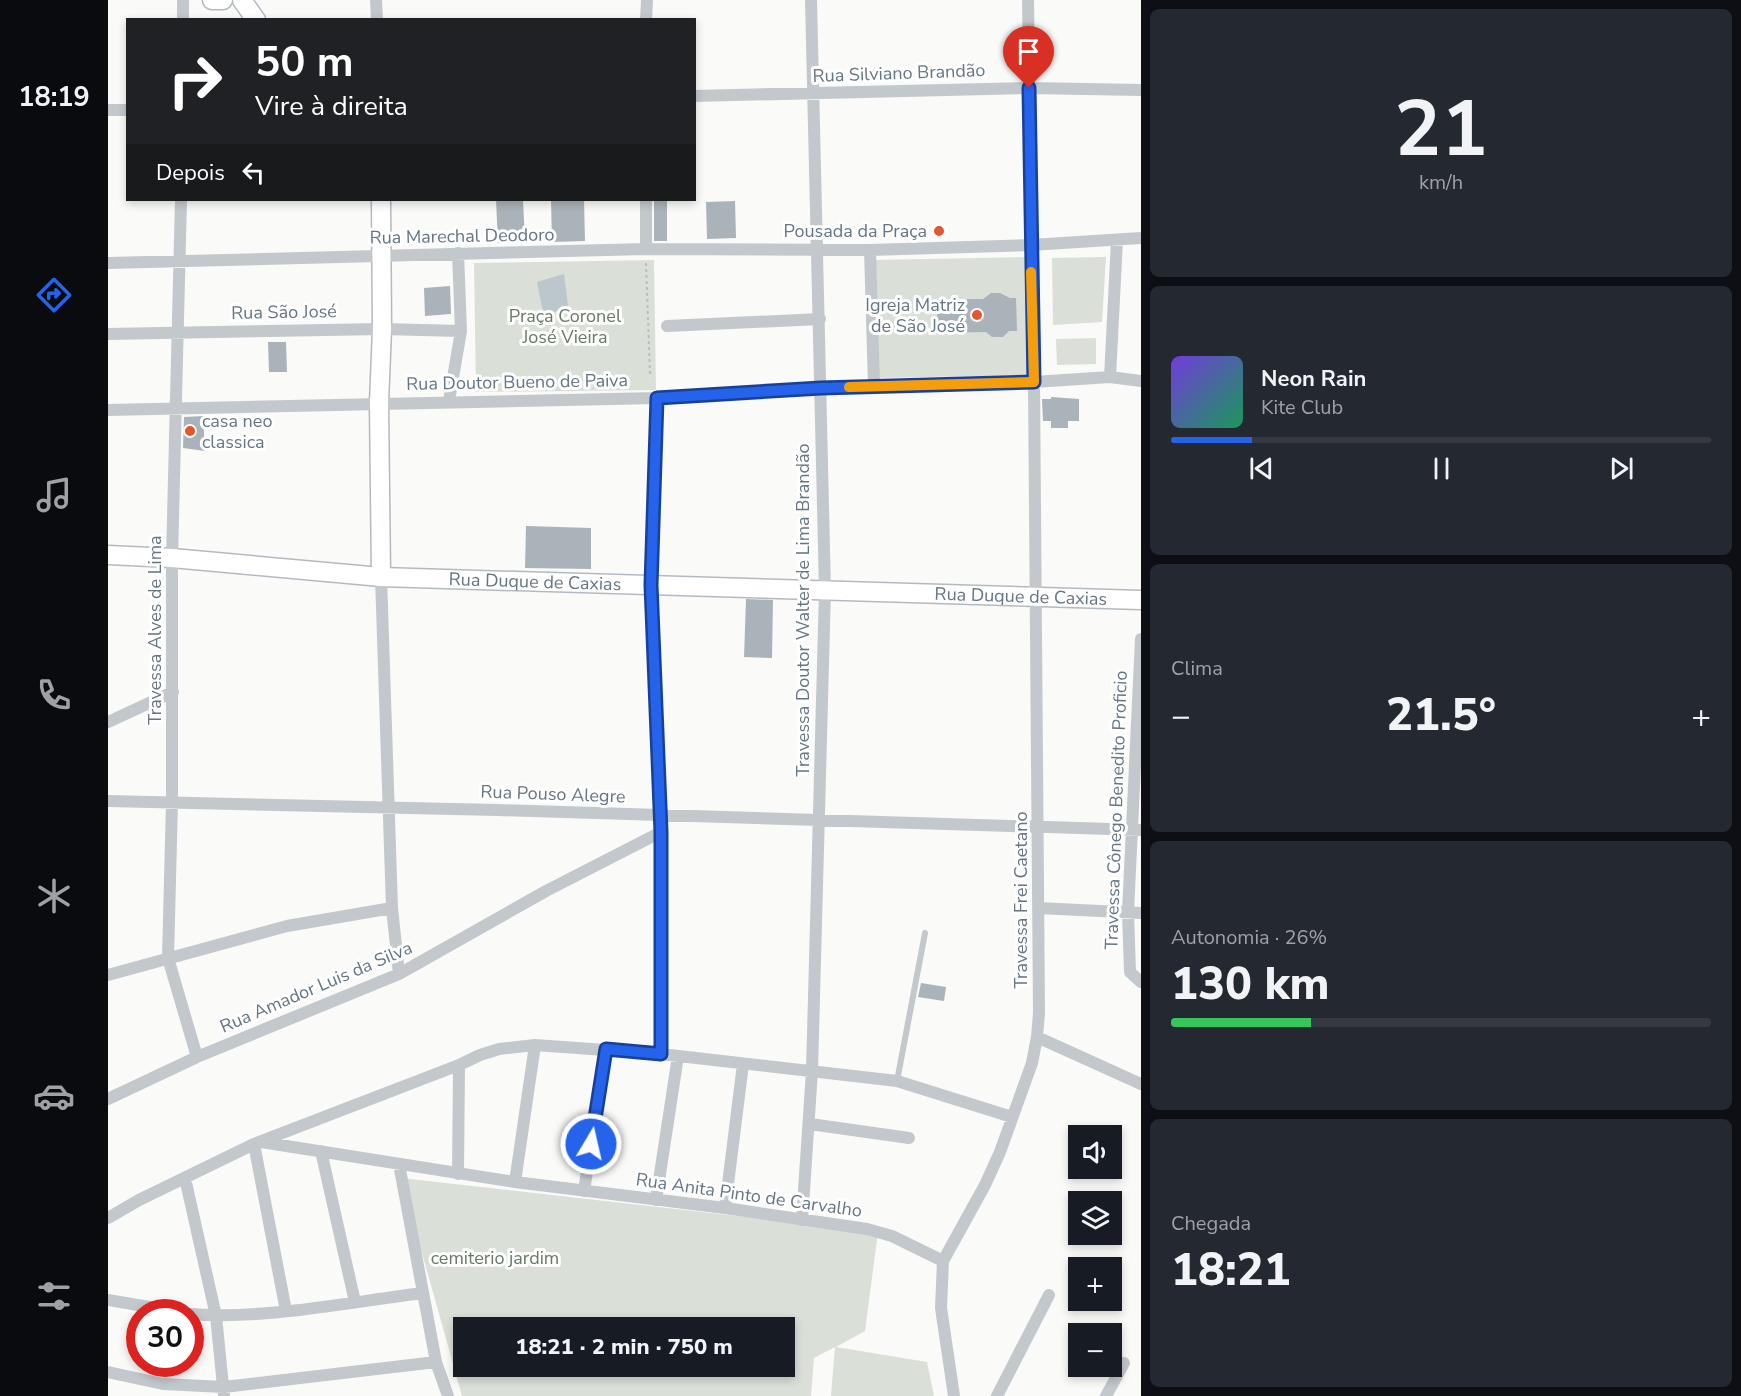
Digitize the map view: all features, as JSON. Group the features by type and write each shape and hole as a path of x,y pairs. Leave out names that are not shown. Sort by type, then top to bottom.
{"street":[{"path":"183,0 183,18"},
{"path":"212,0 223,0"},
{"path":"242,0 255,18"},
{"path":"376,0 377,18"},
{"path":"646,0 646,18"},
{"name":"Travessa Doutor Walter de Lima Brandão","path":"801,1220 810,1124 825,590 811,0"},
{"path":"1028,0 1031,245"},
{"name":"Rua Silviano Brandão","path":"696,96 1029,88 1141,90"},
{"path":"108,110 126,110"},
{"name":"Travessa Alves de Lima","path":"181,201 172,558 172,802 168,958 197,1057"},
{"path":"381,201 382,329 379,402 381,577 392,908 399,974"},
{"path":"646,201 646,249"},
{"name":"Rua Marechal Deodoro","path":"108,263 646,249 870,250 1031,245 1141,238"},
{"path":"1110,377 1118,240"},
{"name":"Travessa Frei Caetano","path":"954,1396 940,1308 943,1261 985,1185 1000,1152 1032,1063 1038,1037 1039,826 1031,245"},
{"path":"870,250 874,387"},
{"path":"449,401 461,331 458,253"},
{"path":"667,326 820,319"},
{"name":"Rua São José","path":"108,334 382,329 461,331"},
{"name":"Rua Doutor Bueno de Paiva","path":"108,410 379,402 657,398 821,388 1034,382 1110,377 1141,381"},
{"path":"657,398 651,585 661,832 661,1054"},
{"name":"Rua Duque de Caxias","path":"108,555 172,558 381,577 1141,600"},
{"name":"Travessa Cônego Benedito Proficio","path":"1139,981 1130,972 1129,963 1135,912 1141,639"},
{"path":"108,722 173,692"},
{"name":"Rua Pouso Alegre","path":"108,801 1137,830"},
{"name":"Rua Amador Luis da Silva","path":"108,1099 197,1057 399,974 546,891 661,832"},
{"path":"108,975 287,926 392,908"},
{"path":"1038,908 1135,912"},
{"path":"1038,1037 1141,1084"},
{"path":"108,1218 257,1143 499,1049 535,1045 606,1049 897,1082 1012,1117"},
{"path":"515,1182 535,1045"},
{"path":"584,1191 606,1049"},
{"path":"656,1200 678,1056"},
{"path":"458,1174 459,1065"},
{"path":"725,1208 743,1065"},
{"path":"810,1124 909,1138"},
{"path":"257,1143 286,1311"},
{"name":"Rua Anita Pinto de Carvalho","path":"257,1143 321,1151 458,1174 725,1208 867,1229 892,1236 943,1261"},
{"path":"321,1151 355,1302"},
{"path":"399,1164 436,1362 448,1396"},
{"path":"185,1178 216,1316 224,1392"},
{"path":"204,1315 286,1311 423,1293"},
{"path":"997,1396 1049,1295"},
{"path":"108,1300 126,1303"},
{"path":"108,1372 163,1384 224,1392 436,1362"},
{"path":"1106,1396 1124,1363"}],"lane":[{"path":"897,1082 925,933"}],"path":[{"path":"646,249 650,374"}],"green space":[{"path":"1026,257 1029,375 876,378 873,260"},
{"path":"1106,257 1102,322 1053,325 1052,258"},
{"name":"Praça Coronel José Vieira","path":"654,260 656,390 476,392 474,263"},
{"path":"1096,338 1096,364 1057,365 1056,339"},
{"name":"cemiterio jardim","path":"401,1178 878,1232 865,1331 836,1347 927,1362 934,1396 831,1396 835,1347 814,1358 811,1396 462,1396 457,1377 795,1377 795,1317 453,1317 453,1364"}],"shaded area":[{"path":"564,274 568,306 544,317 537,282"}],"building":[{"path":"496,201 523,201 525,241 498,243"},
{"path":"551,201 584,201 585,241 552,242"},
{"path":"654,201 667,201 667,241 654,241"},
{"path":"735,201 736,238 707,239 706,202"},
{"path":"450,286 451,314 425,316 424,288"},
{"name":"Igreja Matriz de São José","path":"991,293 1016,298 1017,331 1009,331 1003,337 992,337 986,332 937,333 937,299 983,299"},
{"path":"268,342 286,342 287,372 269,372"},
{"path":"1051,397 1079,399 1079,421 1068,421 1068,428 1051,428 1051,421 1043,421 1042,399 1051,399"},
{"name":"casa neo classica","path":"203,416 205,451 183,448 184,417"},
{"path":"526,526 591,528 591,569 525,568"},
{"path":"746,599 773,600 772,658 744,657"},
{"path":"921,983 946,987 944,1001 918,997"}],"slow traffic":[{"path":"849,387 1034,382 1031,272"}],"place":[{"name":"Pousada da Praça","path":"939,231"},
{"name":"Igreja Matriz de São José","path":"977,315"},
{"name":"casa neo classica","path":"190,431"}],"route":[{"path":"591,1144 606,1049 661,1054 661,832 651,585 657,398 821,388 1034,382 1029,88"}]}
